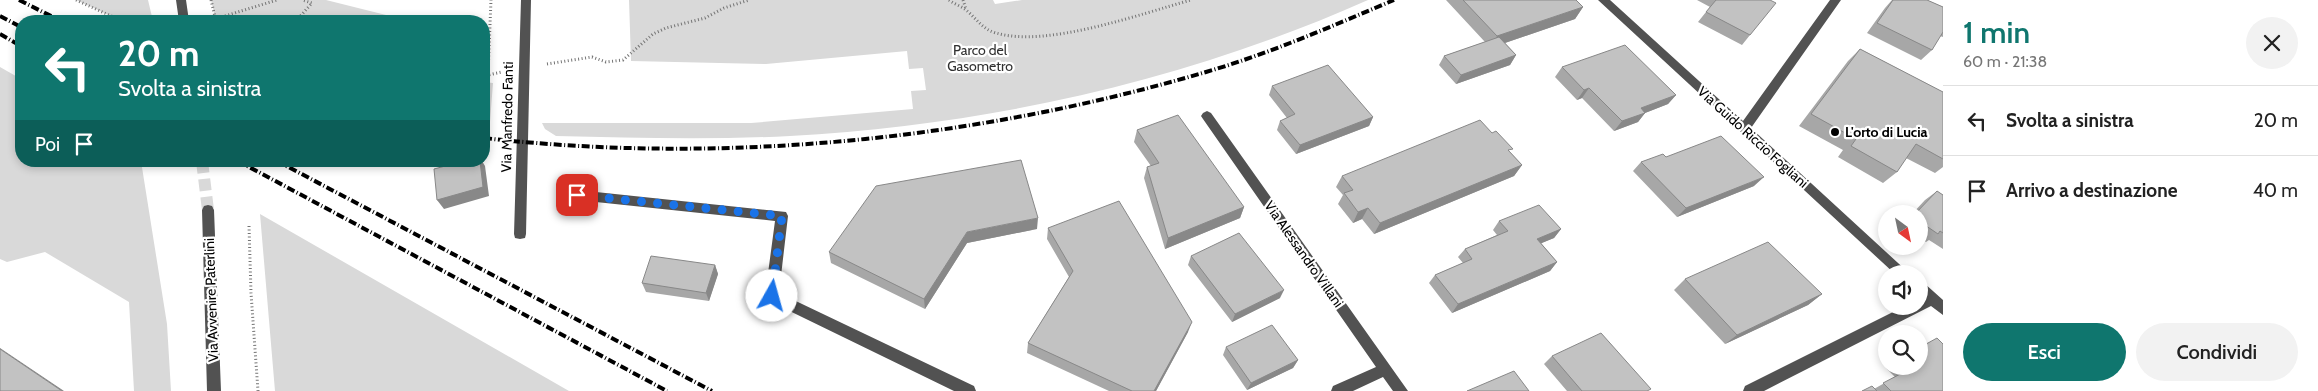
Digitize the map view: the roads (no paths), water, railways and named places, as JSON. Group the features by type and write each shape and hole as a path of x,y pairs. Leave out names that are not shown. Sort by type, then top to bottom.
{"street":[{"path":"180,0 183,15"},
{"name":"Via Manfredo Fanti","path":"520,234 526,0"},
{"name":"Via Guido Riccio Fogliani","path":"1603,0 1894,265"},
{"path":"1744,129 1836,0"},
{"name":"Via Alessandro Villani","path":"1207,116 1401,391"},
{"path":"577,195 782,216 772,296 969,391"},
{"name":"Via Avvenire Paterlini","path":"208,210 214,391"},
{"path":"1928,295 1943,309"},
{"path":"1750,391 1932,299"},
{"path":"1338,391 1385,369"}],"tunnel":[{"path":"203,167 208,210"}],"railway":[{"path":"19,0 49,15"},
{"path":"490,139 574,146 666,149 757,147 848,141 939,130 1029,115 1118,95 1206,72 1278,48 1394,0"},
{"path":"0,16 15,24"},
{"path":"0,34 15,43"},
{"path":"249,167 667,391"},
{"path":"288,167 712,391"}],"place":[{"name":"L'orto di Lucia","path":"1835,132"}],"park label":[{"name":"Parco del Gasometro","path":"980,58"}]}
